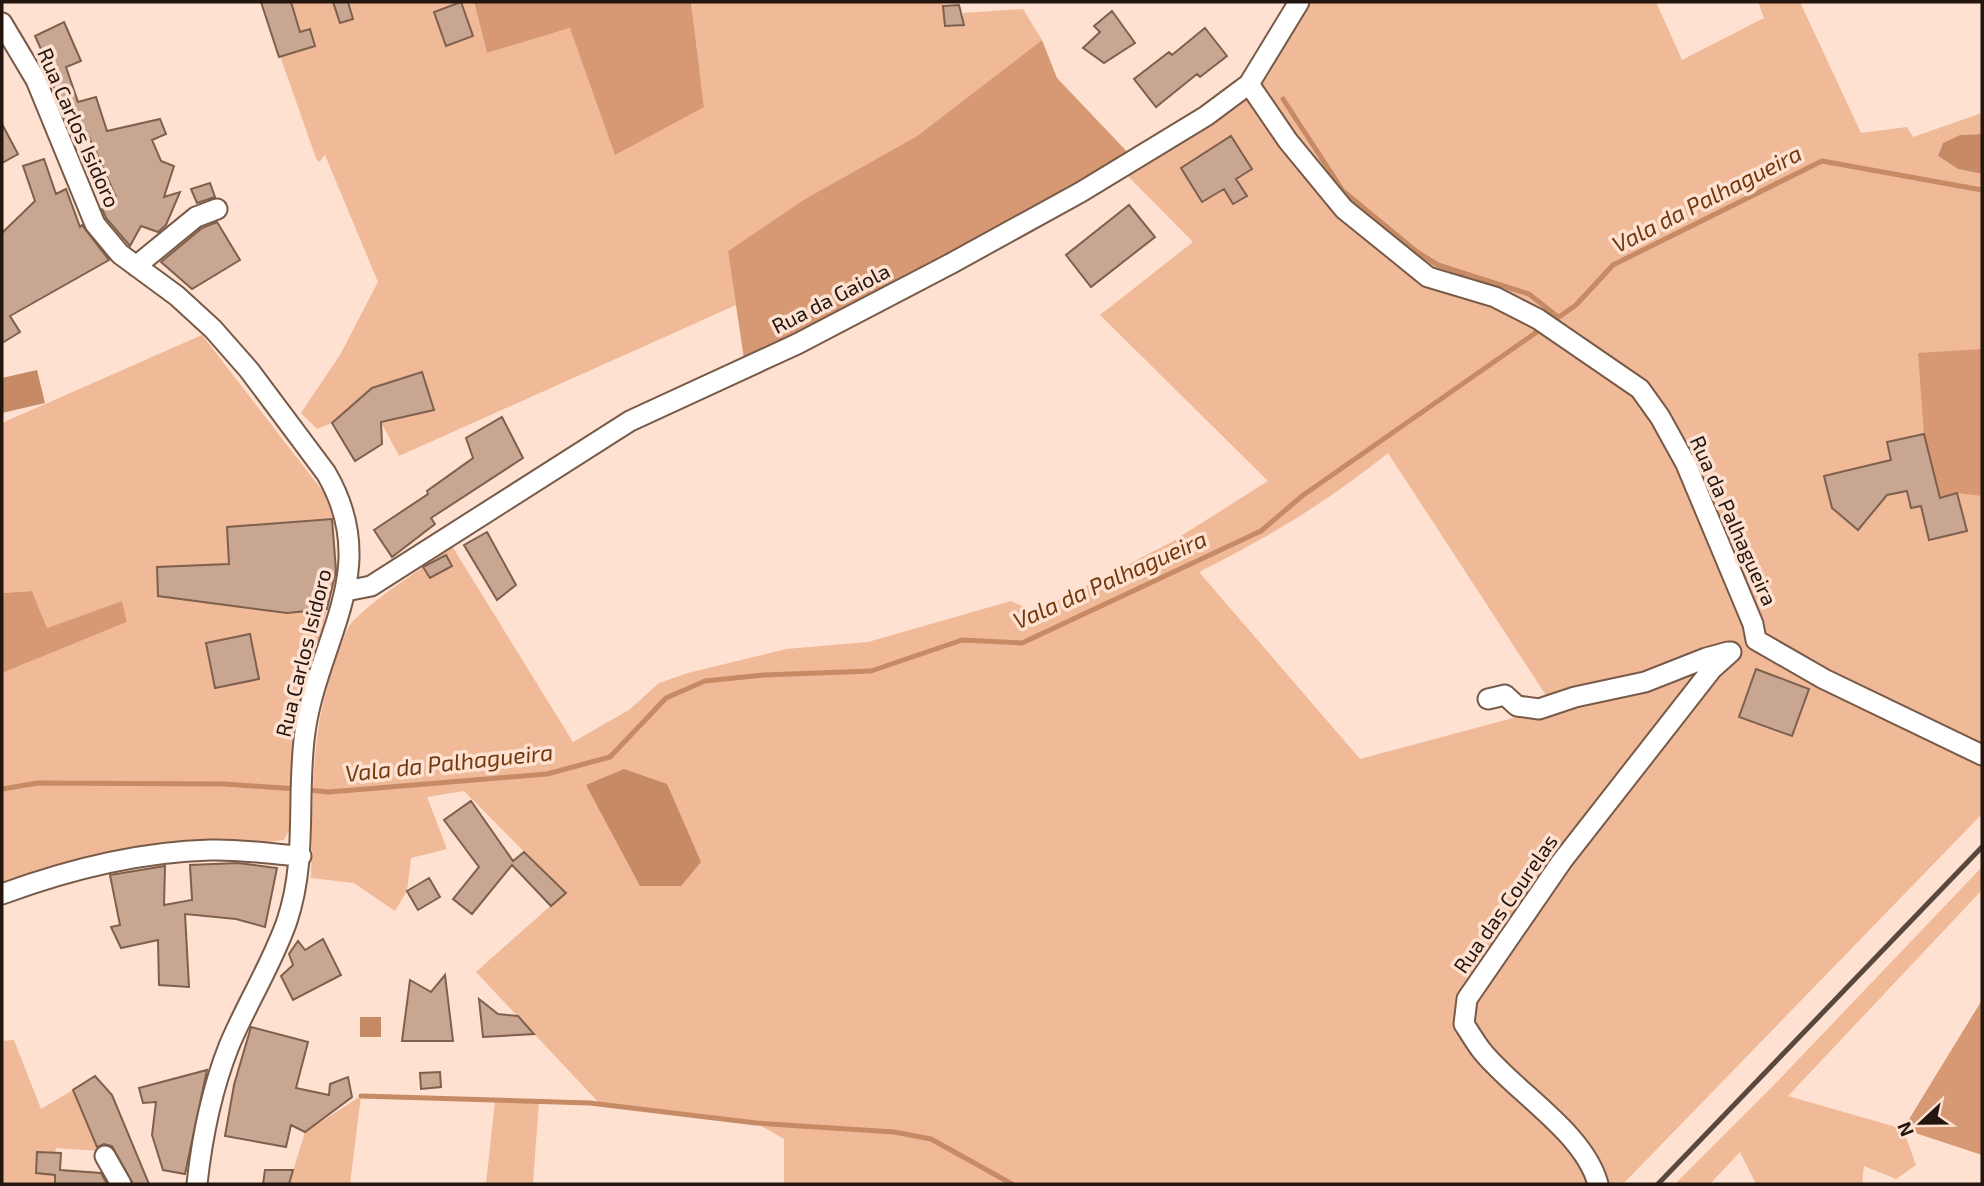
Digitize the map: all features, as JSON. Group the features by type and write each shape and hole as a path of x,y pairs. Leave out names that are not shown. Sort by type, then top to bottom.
{"street":[{"name":"Rua da Gaiola","path":"346,591 371,586 630,421 797,344 1069,198 1206,116 1249,84 1299,2"},
{"name":"Rua Carlos Isidoro","path":"2,23 36,80 95,224 120,254 177,296 221,338 326,473 336,490 345,519 349,554 346,591 309,710 302,778 301,856 287,920 220,1069 197,1184"},
{"name":"Rua da Palhagueira","path":"1249,84 1287,141 1345,209 1428,277 1495,297 1544,324 1640,389 1660,417 1706,507 1753,625 1756,640 1824,679 1982,755"},
{"path":"136,266 196,217 217,209"},
{"path":"1488,699 1505,695 1517,706 1538,709 1575,697 1645,682 1706,657 1731,652 1756,640"},
{"name":"Rua das Courelas","path":"1598,1184 1595,1173 1576,1145 1482,1051 1464,1024 1467,999 1562,861 1712,669 1731,652"},
{"path":"2,894 52,876 136,856 213,850 301,856"},
{"path":"105,1156 121,1184"}],"shaded area":[{"path":"261,2 474,2 487,53 570,28 704,107 691,2 943,2 945,26 963,25 963,13 1023,9 1042,40 917,136 805,199 728,251 736,305 399,456 381,422 434,410 422,372 372,388 332,423 317,429 301,413 340,355 378,282 325,155 319,162 316,158"},
{"path":"474,2 691,2 704,107 615,155 570,28 487,53"},
{"path":"1299,2 1656,2 1682,60 1764,18 1758,2 1800,2 1861,133 1907,127 1913,137 1982,113 1982,134 1960,135 1943,143 1938,156 1958,169 1982,174 1982,814 1623,1184 1598,1184 1595,1173 1482,1051 1467,999 1730,652 1551,703 1388,453 1297,518 1199,572 1360,759 1710,665 1521,903 1457,1003 1453,1028 1480,1060 1583,1164 1591,1184 784,1184 784,1139 756,1123 601,1105 476,972 565,893 464,791 427,797 447,849 411,858 407,891 395,911 354,883 311,878 317,735 329,678 348,627 376,601 452,546 573,742 629,710 659,683 688,673 786,649 868,642 1011,601 1035,612 1170,543 1268,481 1100,315 1193,242 1120,168 1248,85"},
{"path":"1042,40 1057,78 1134,159 745,366 728,251 805,199 917,136"},
{"path":"1982,134 1982,174 1958,169 1938,156 1943,143 1960,135"},
{"path":"202,335 325,494 333,519 337,573 292,742 289,831 284,840 213,848 2,893 2,673 127,622 122,601 47,628 32,591 2,593 2,423"},
{"path":"1982,349 1982,496 1957,493 1940,498 1924,434 1918,353"},
{"path":"37,370 45,403 2,413 2,378"},
{"path":"32,591 47,628 122,601 127,622 2,673 2,593"},
{"path":"624,769 667,784 701,862 681,886 640,886 586,785"},
{"path":"1982,867 1982,890 1788,1096 1903,1129 1916,1165 1896,1179 1864,1166 1862,1184 1756,1184 1740,1152 1710,1184 1675,1184 1773,1086"},
{"path":"1982,1000 1982,1155 1903,1129"},
{"path":"360,1017 381,1017 381,1037 360,1037"},
{"path":"14,1040 41,1109 73,1090 99,1151 56,1148 55,1153 37,1152 36,1173 60,1170 57,1184 2,1184 2,1041"},
{"path":"361,1096 350,1184 289,1184 305,1132"},
{"path":"495,1101 539,1101 533,1184 486,1184"}],"building":[{"path":"261,2 291,2 300,32 310,29 315,46 279,57"},
{"path":"333,2 348,2 353,19 340,23"},
{"path":"461,2 473,36 446,46 434,12"},
{"path":"959,5 964,25 945,26 943,6"},
{"path":"1112,11 1135,43 1104,63 1083,48 1100,32 1094,26"},
{"path":"64,22 81,61 66,67 78,102 96,97 107,131 160,119 166,134 152,140 161,161 174,166 164,197 180,192 166,225 158,232 141,226 130,246 106,218 102,209 116,197 89,137 74,142 51,79 54,78 35,36"},
{"path":"1205,28 1227,56 1200,77 1197,74 1156,107 1134,79 1169,52 1172,55"},
{"path":"2,124 18,154 2,163"},
{"path":"1231,136 1252,169 1236,179 1247,196 1233,204 1224,189 1202,202 1181,168"},
{"path":"44,159 56,194 66,189 80,227 82,225 109,260 10,316 20,332 2,343 2,233 35,201 23,166"},
{"path":"210,183 215,197 197,203 191,189"},
{"path":"1129,205 1155,237 1091,287 1066,255"},
{"path":"217,222 240,260 192,289 161,262 202,228"},
{"path":"422,372 434,410 381,422 382,444 355,461 332,423 372,388"},
{"path":"502,417 523,458 431,518 435,524 392,557 374,530 428,494 427,491 473,458 466,438"},
{"path":"1924,434 1940,498 1957,493 1967,531 1929,540 1921,506 1911,508 1907,491 1887,495 1858,530 1832,508 1824,476 1891,460 1887,442"},
{"path":"332,519 336,571 327,609 287,613 158,596 157,567 229,564 227,527"},
{"path":"487,532 516,585 497,600 464,545"},
{"path":"446,555 452,566 430,578 423,567"},
{"path":"250,634 259,679 215,688 206,643"},
{"path":"1756,669 1809,689 1792,736 1739,717"},
{"path":"471,801 513,861 524,852 566,893 551,906 512,865 472,914 453,899 479,867 444,820"},
{"path":"238,863 277,868 265,927 236,919 185,914 189,987 159,985 158,940 121,948 111,927 120,925 110,875 165,866 164,905 192,900 190,865"},
{"path":"429,878 440,897 418,910 407,891"},
{"path":"323,939 341,975 293,1000 281,976 293,965 289,954 298,941 305,950"},
{"path":"445,975 453,1041 402,1041 410,980 431,992"},
{"path":"479,999 498,1014 518,1016 534,1034 483,1037"},
{"path":"251,1027 308,1042 296,1088 329,1095 330,1084 348,1077 352,1097 305,1132 291,1125 286,1147 225,1136 234,1085"},
{"path":"207,1070 185,1174 163,1170 152,1135 156,1102 143,1103 139,1088"},
{"path":"440,1072 441,1087 421,1089 420,1073"},
{"path":"95,1076 112,1095 149,1184 133,1184 112,1146 104,1144 97,1147 73,1090"},
{"path":"37,1152 61,1153 60,1170 101,1173 107,1184 55,1184 55,1175 36,1173"},
{"path":"265,1170 293,1170 289,1184 263,1184"}],"waterway":[{"path":"1283,99 1343,191 1417,252 1438,265 1529,294 1558,317"},
{"name":"Vala da Palhagueira","path":"1552,322 1576,305 1613,265 1822,161 1982,190"},
{"name":"Vala da Palhagueira","path":"307,790 329,792 547,774 610,757 666,698 705,681 764,675 871,671 962,640 1022,643 1261,531 1302,496 1544,327"},
{"name":"Vala da Palhagueira","path":"2,789 38,783 224,784 297,789"},
{"path":"361,1096 590,1103 756,1123 894,1132 931,1139 1012,1184"}],"railway":[{"path":"1658,1184 1982,847"}]}
